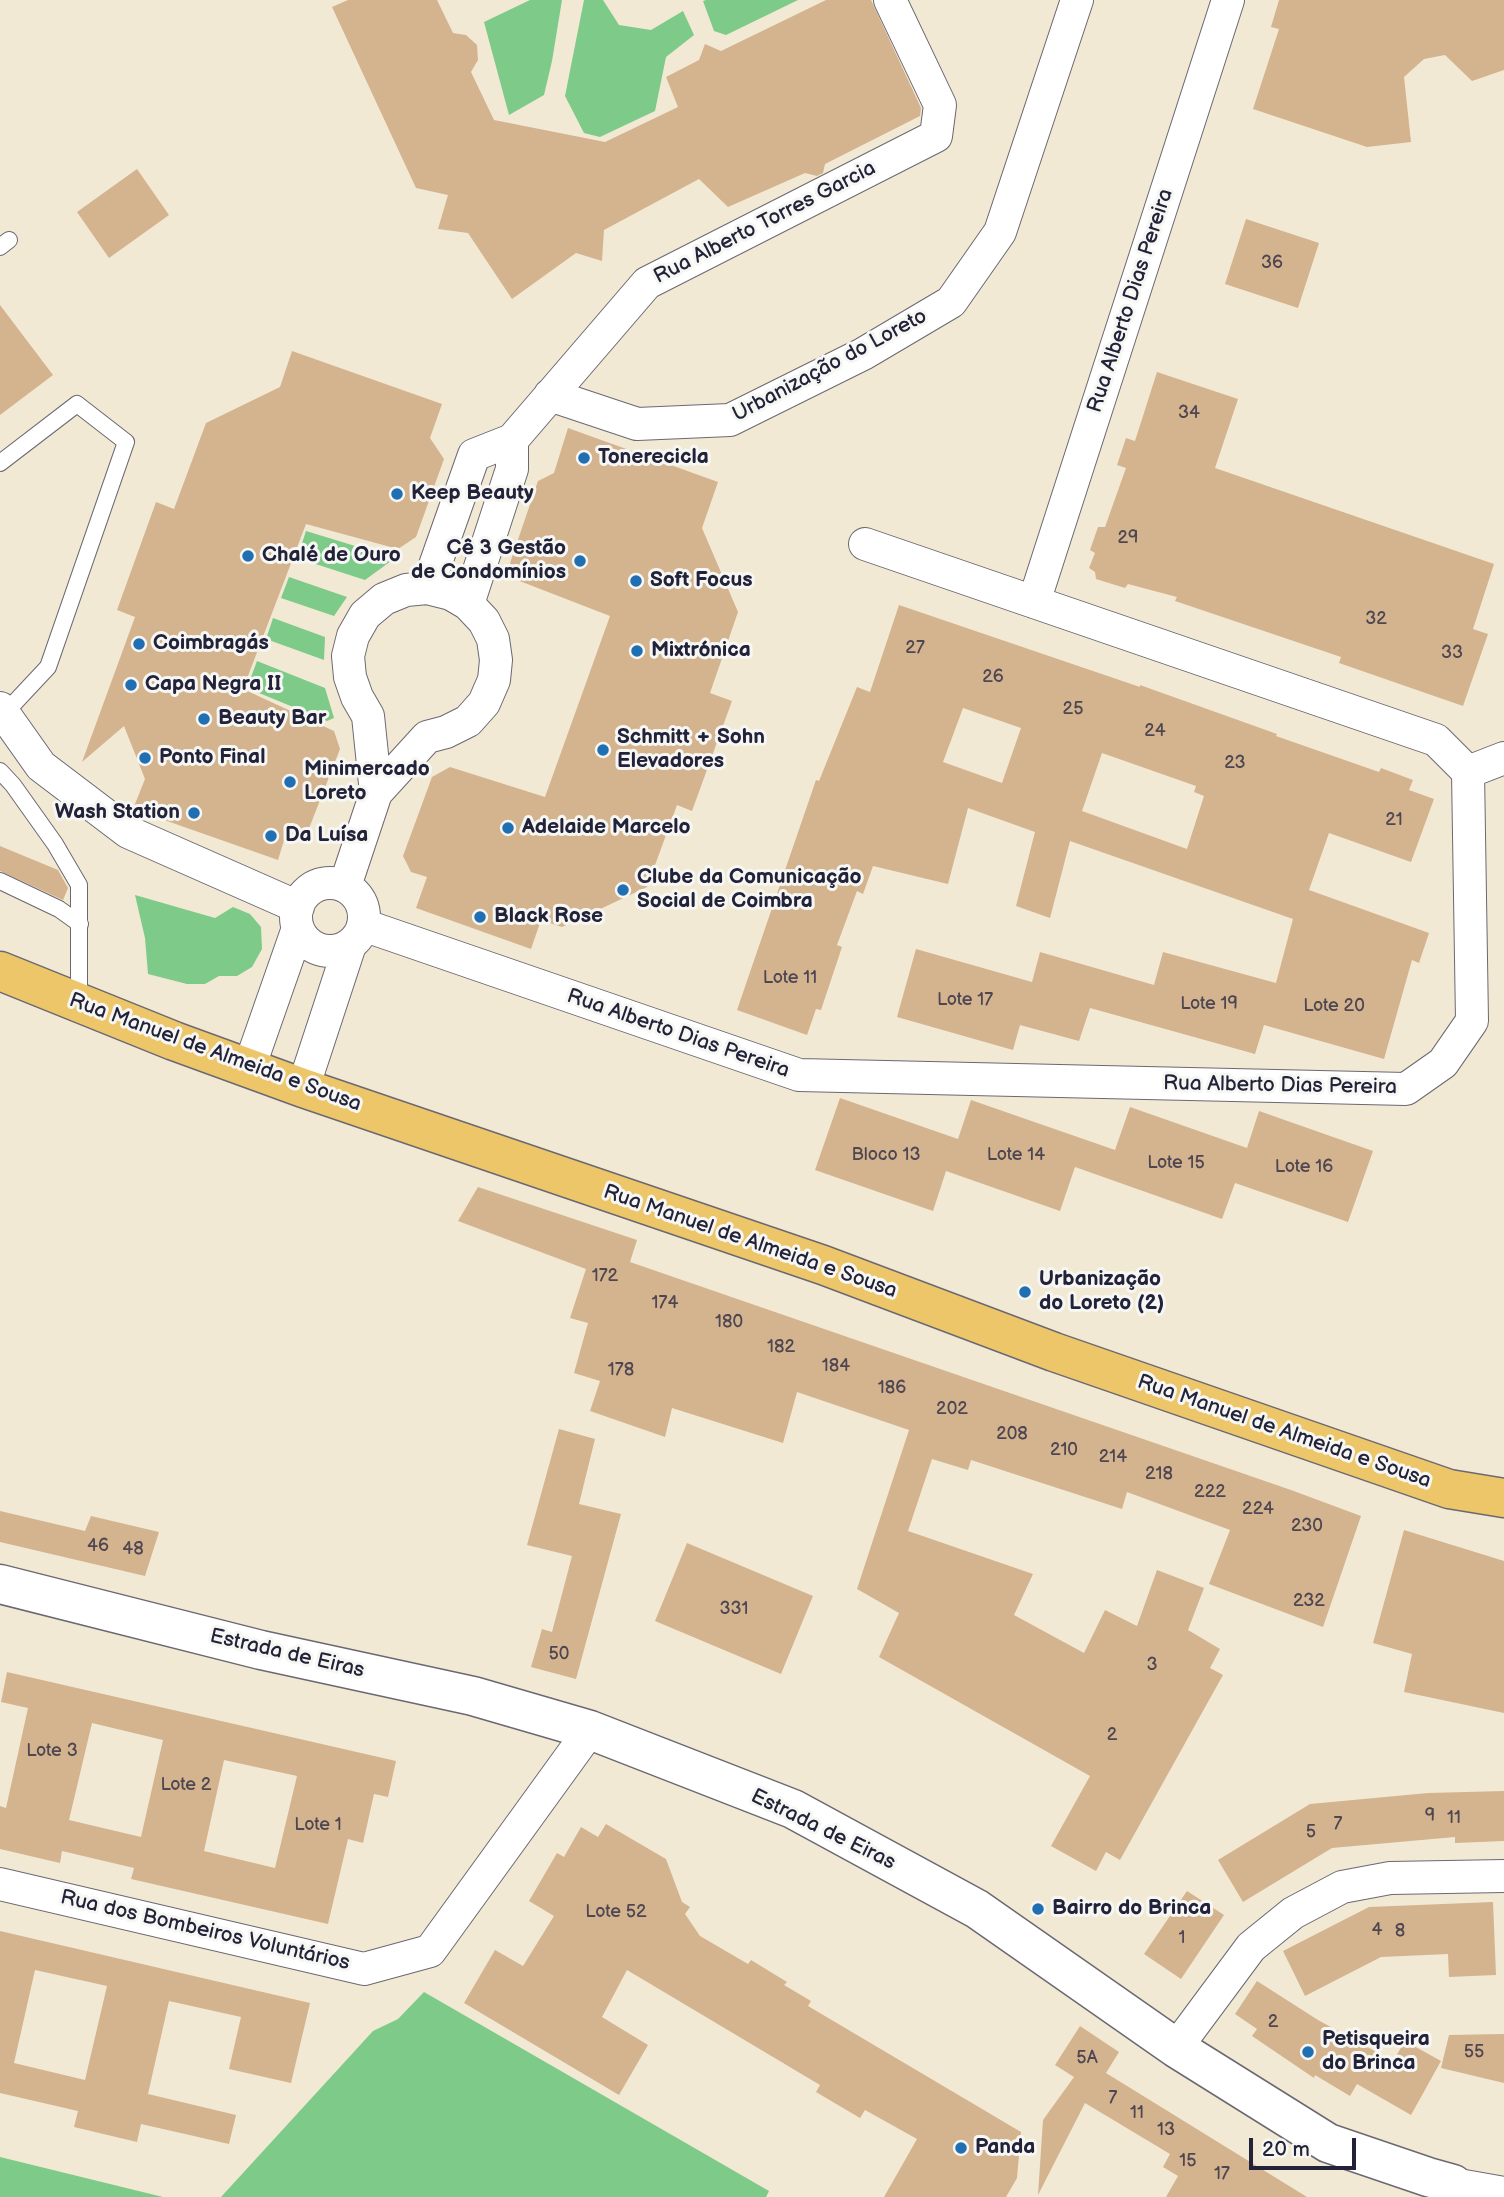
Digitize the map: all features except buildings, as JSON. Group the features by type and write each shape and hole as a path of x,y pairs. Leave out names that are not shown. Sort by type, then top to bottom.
{"main road":[{"name":"Rua Manuel de Almeida e Sousa","path":"0,971 79,1004 303,1088 823,1265 1054,1352 1450,1489 1504,1498"}],"street":[{"name":"Rua Alberto Torres Garcia","path":"512,440 647,284 936,136 940,105 890,0"},
{"name":"Urbanização do Loreto","path":"550,395 637,424 730,421 863,354 951,302 1000,232 1077,0"},
{"name":"Rua Alberto Dias Pereira","path":"1034,602 1228,0"},
{"path":"427,588 474,455 512,440 512,469 468,604"},
{"path":"865,544 1436,740 1468,772 1504,758"},
{"path":"345,886 376,793 427,737 446,732 468,721 484,703 494,680 496,660 493,639 484,621 468,604 452,594 427,588 406,590 384,599 365,615 353,636 348,656 350,677 368,716 376,793"},
{"path":"2,711 41,766 128,832 298,917 303,937 311,945 330,951 357,935"},
{"name":"Rua Alberto Dias Pereira","path":"357,935 799,1075 1406,1089 1443,1063 1472,1021 1468,772"},
{"path":"249,1068 304,897 322,884 345,886 361,902 364,914 303,1088"},
{"name":"Estrada de Eiras","path":"0,1584 261,1650 473,1696 590,1730 793,1809 976,1909 1176,2048 1328,2143 1453,2184 1504,2193"},
{"name":"Rua dos Bombeiros Voluntários","path":"0,1884 364,1969 430,1951 590,1730"},
{"path":"1176,2048 1251,1947 1293,1913 1342,1887 1390,1878 1504,1876"}],"lane":[{"path":"0,463 77,404 126,442 48,667 2,711"},
{"path":"0,772 13,785 55,844 79,885 79,1004"},
{"path":"0,881 59,909 80,924"}],"green space":[{"path":"530,0 562,0 552,61 544,95 509,115 484,22"},
{"path":"584,0 603,0 619,25 651,30 683,11 694,35 666,57 655,111 600,137 584,133 565,96"},
{"path":"798,0 726,35 714,31 703,1"},
{"path":"306,531 388,556 391,561 365,580 297,558"},
{"path":"289,577 347,597 334,616 281,598"},
{"path":"273,618 325,637 324,660 266,639"},
{"path":"257,661 325,688 334,718 327,721 247,688"},
{"path":"135,895 215,918 233,907 250,914 261,927 262,949 252,967 237,976 219,976 205,984 187,984 148,974 145,938"},
{"path":"424,1992 769,2191 766,2197 221,2197 373,2031 398,2019"},
{"path":"0,2157 163,2197 0,2197"}],"place":[{"name":"Tonerecicla","path":"584,458"},
{"name":"Keep Beauty","path":"397,494"},
{"name":"Chalé de Ouro","path":"248,556"},
{"name":"Cê 3 Gestão de Condomínios","path":"580,561"},
{"name":"Soft Focus","path":"636,581"},
{"name":"Coimbragás","path":"139,644"},
{"name":"Mixtrónica","path":"637,651"},
{"name":"Capa Negra II","path":"131,685"},
{"name":"Beauty Bar","path":"204,719"},
{"name":"Schmitt + Sohn Elevadores","path":"603,750"},
{"name":"Ponto Final","path":"145,758"},
{"name":"Minimercado Loreto","path":"290,782"},
{"name":"Wash Station","path":"194,813"},
{"name":"Adelaide Marcelo","path":"508,828"},
{"name":"Da Luísa","path":"271,836"},
{"name":"Clube da Comunicação Social de Coimbra","path":"623,890"},
{"name":"Black Rose","path":"480,917"},
{"name":"Urbanização do Loreto (2)","path":"1025,1292"},
{"name":"Bairro do Brinca","path":"1038,1909"},
{"name":"Petisqueira do Brinca","path":"1308,2052"},
{"name":"Panda","path":"961,2148"}]}
